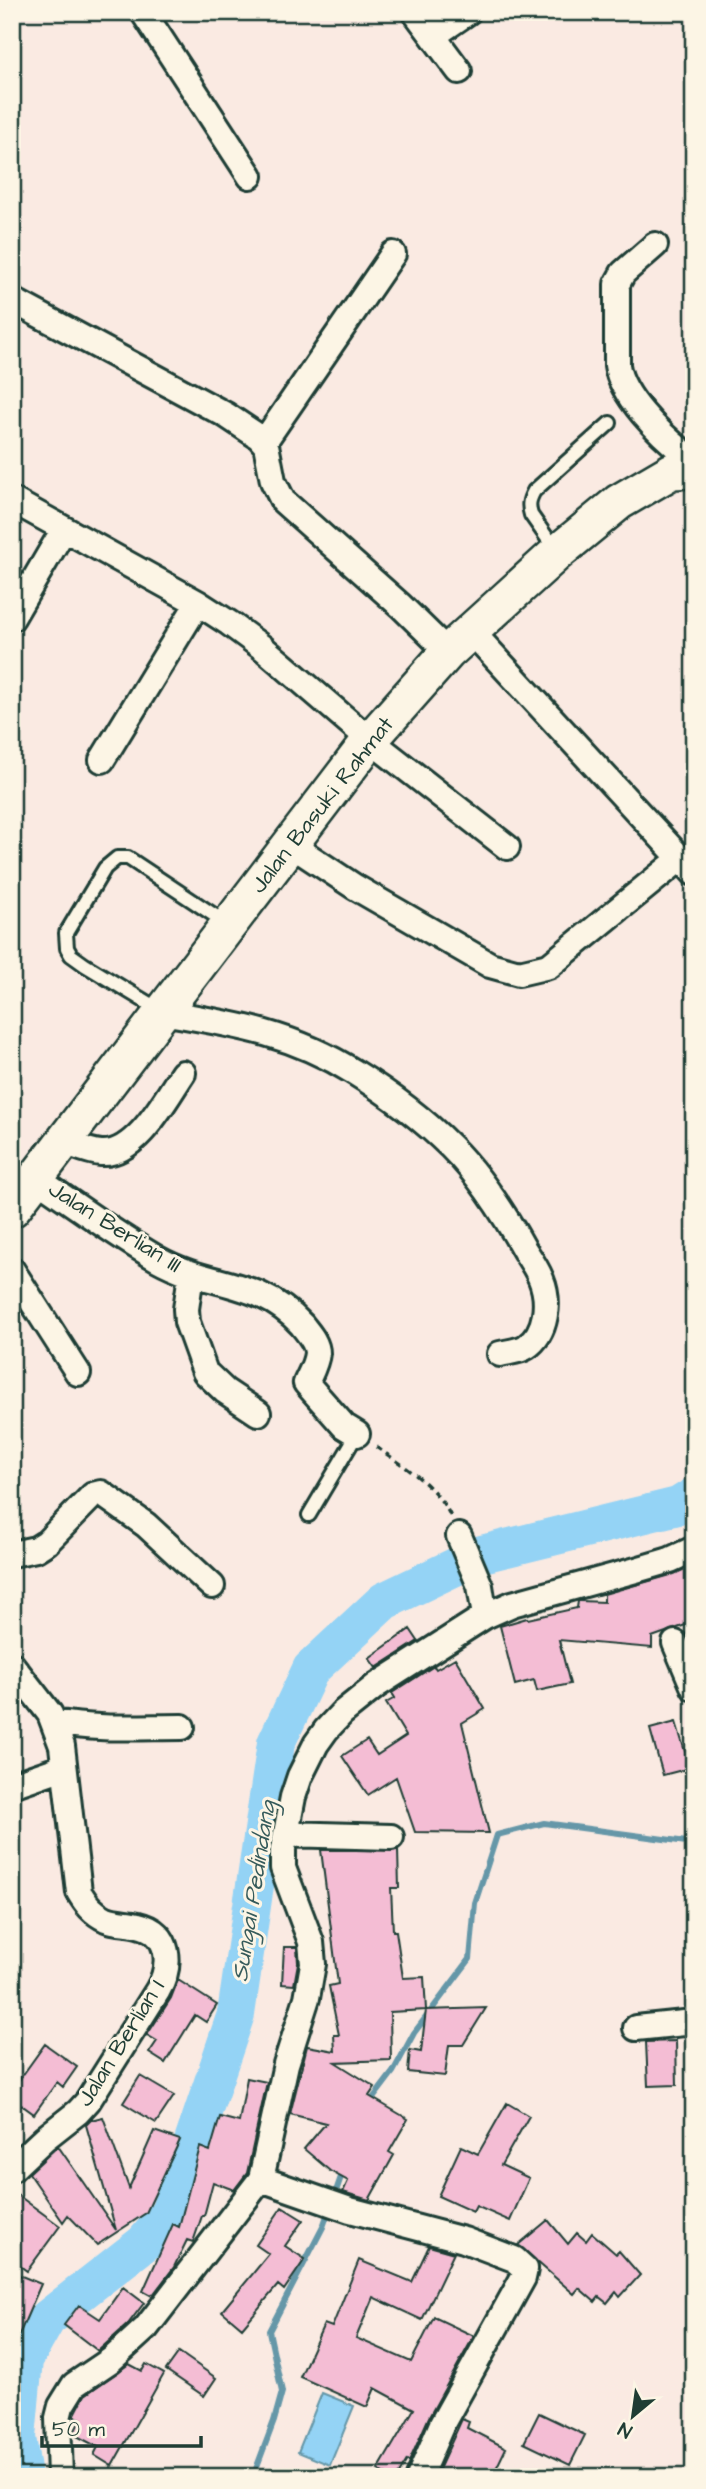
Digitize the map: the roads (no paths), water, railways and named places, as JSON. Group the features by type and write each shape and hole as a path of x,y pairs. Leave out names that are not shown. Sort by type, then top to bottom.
{"street":[{"path":"143,12 250,176"},
{"path":"415,12 458,71"},
{"path":"433,36 468,12"},
{"path":"655,245 623,273 617,284 618,377 627,393 686,460"},
{"path":"264,442 393,254"},
{"path":"12,300 226,415 264,442 268,449 273,481 283,500 401,606 459,641 687,866 549,966 519,973 490,965 355,887 290,844"},
{"name":"Jalan Basuki Rahmat","path":"12,1209 370,740 459,641 557,553 619,502 686,460"},
{"path":"12,500 198,603 263,648 370,740 508,848"},
{"path":"12,618 64,529"},
{"path":"102,760 198,603"},
{"path":"162,1012 270,1032 314,1049 390,1097 450,1147 470,1168 508,1221 541,1279 545,1295 545,1316 537,1335 525,1348 500,1354"},
{"path":"64,1142 97,1153 117,1150 141,1133 183,1073"},
{"name":"Jalan Berlian III","path":"37,1179 142,1249 191,1274 242,1286 268,1297 289,1312 307,1332 317,1352 306,1383 344,1426 357,1434"},
{"path":"12,1270 78,1373"},
{"path":"191,1274 187,1322 205,1372 225,1391 258,1413"},
{"path":"12,1554 43,1545 93,1495 101,1493 146,1525 212,1586"},
{"path":"459,1536 480,1586 485,1616"},
{"path":"60,2477 58,2418 61,2406 74,2385 111,2360 146,2328 261,2179 286,2064 307,1998 313,1964 311,1942 283,1868 286,1834 300,1776 326,1730 377,1685 485,1616 512,1604 670,1560 694,1549"},
{"path":"675,1643 694,1688"},
{"name":"Jalan Berlian I","path":"12,1665 39,1698 54,1722 62,1746 79,1892 87,1906 104,1918 139,1925 156,1932 166,1950 167,1966 158,1990 88,2101 12,2169"},
{"path":"54,1722 102,1728 182,1727"},
{"path":"12,1786 64,1768"},
{"path":"286,1834 391,1837"},
{"path":"636,2028 694,2022"},
{"path":"261,2179 350,2210 464,2240 514,2259 525,2269 523,2278 442,2424 419,2477"}],"lane":[{"path":"557,553 531,515 531,496 610,423"},
{"path":"162,1012 85,965 71,955 67,948 66,933 105,868 117,858 128,858 229,925"},
{"path":"309,1515 357,1434"}],"water":[{"path":"322,2393 354,2406 330,2465 298,2452"}],"waterway":[{"name":"Sungai Pedindang","path":"23,2477 17,2437 24,2360 47,2319 144,2243 169,2213 236,2014 276,1743 311,1669 384,1601 482,1554 678,1506 694,1496"},
{"path":"368,2105 393,2072 414,2033 470,1959 475,1903 497,1835 544,1823 694,1843"},
{"path":"333,2200 343,2171"},
{"path":"253,2477 282,2392 269,2331 323,2227 329,2210"}]}
